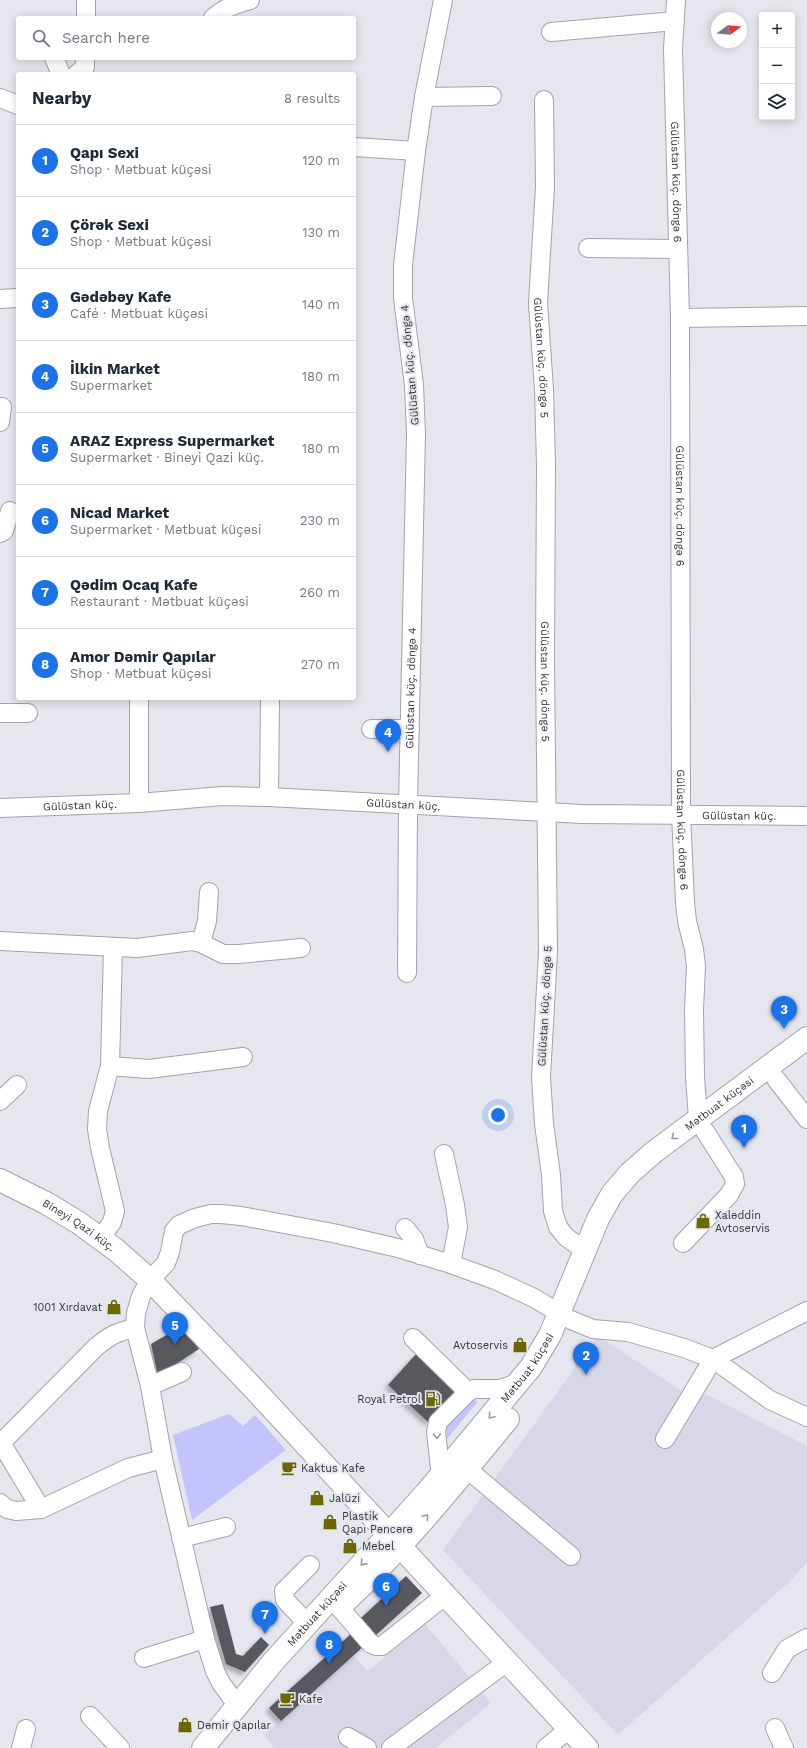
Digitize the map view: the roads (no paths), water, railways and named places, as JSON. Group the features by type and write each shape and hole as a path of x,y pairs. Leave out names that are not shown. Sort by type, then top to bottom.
{"main road":[{"name":"Mətbuat küçəsi","path":"237,1705 372,1577 395,1541 441,1476 519,1383 540,1354 565,1316 623,1203 640,1184 702,1125 772,1073 807,1038"},
{"name":"Mətbuat küçəsi","path":"772,1073 807,1056"},
{"name":"Mətbuat küçəsi","path":"203,1748 273,1662 308,1624 395,1541 466,1469 541,1378 562,1344 565,1316 584,1250 612,1194 625,1178 654,1152 702,1125"},
{"name":"Bineyi Qazi küç.","path":"0,1180 46,1203 101,1238 150,1280 446,1595 586,1748"}],"street":[{"path":"86,0 86,16"},
{"path":"215,16 233,4 250,0"},
{"name":"Gülüstan küç. döngə 4","path":"406,973 416,434 414,385 403,298 403,265 416,151 424,97 443,0"},
{"name":"Gülüstan küç. döngə 6","path":"676,0 674,49 680,318 681,814 685,902 687,921 694,949 696,966 694,1010 695,1077 702,1125"},
{"path":"551,32 675,21"},
{"path":"55,60 59,72"},
{"path":"79,72 85,67 85,60"},
{"path":"424,97 492,96"},
{"path":"0,98 16,104"},
{"name":"Gülüstan küç. döngə 5","path":"544,100 545,187 538,303 544,389 546,465 545,669 548,952 541,1077 544,1124 551,1175 553,1211 558,1227 566,1237 584,1250"},
{"path":"356,147 416,151"},
{"path":"588,248 678,249"},
{"path":"0,299 16,298"},
{"path":"680,318 807,316"},
{"path":"0,533 4,531 10,511"},
{"path":"139,700 139,803"},
{"path":"269,797 270,700"},
{"path":"0,712 28,713"},
{"path":"371,729 410,729"},
{"name":"Gülüstan küç.","path":"0,808 139,803 222,796 269,797 546,812 807,816"},
{"path":"201,943 207,921 209,892"},
{"path":"0,941 113,948 137,948 182,941 192,941 201,943 223,954 239,954 301,948"},
{"path":"101,1238 112,1222 115,1211 97,1129 98,1111 110,1066 113,948"},
{"path":"110,1066 149,1069 243,1057"},
{"path":"772,1073 807,1120"},
{"path":"0,1101 17,1085"},
{"path":"683,1243 728,1194 735,1184 734,1177 702,1125"},
{"path":"444,1154 456,1205 458,1227 451,1264"},
{"path":"237,1705 215,1671 205,1639 163,1459 150,1386 135,1328 136,1313 141,1296 150,1280 166,1263 170,1252 174,1231 179,1225 195,1218 211,1214 241,1216 326,1232 398,1248 451,1264 495,1280 534,1298 565,1316 593,1329 628,1332 677,1346 713,1359 770,1400 807,1417"},
{"path":"405,1228 414,1239 420,1255"},
{"path":"665,1439 713,1359 807,1311"},
{"path":"41,1509 3,1446 5,1439 95,1348 109,1336 119,1331 135,1328"},
{"path":"413,1338 468,1392"},
{"path":"150,1386 182,1372"},
{"path":"441,1476 436,1432 438,1422 468,1392 474,1389 499,1389 519,1383"},
{"path":"0,1503 7,1509 16,1511 41,1509 128,1468 163,1459"},
{"path":"466,1469 571,1556"},
{"path":"182,1538 226,1526"},
{"path":"308,1624 285,1600 284,1591 310,1565"},
{"path":"339,1608 372,1644 382,1646 446,1595"},
{"path":"772,1674 787,1649 807,1638"},
{"path":"144,1658 205,1639"},
{"path":"391,1748 507,1662"},
{"path":"90,1716 120,1748"},
{"path":"774,1728 784,1748"},
{"path":"21,1748 26,1729"},
{"path":"546,1748 569,1729"},
{"path":"348,1737 366,1748"}],"place":[{"name":"İlkin Market","path":"388,752"},
{"name":"Gədəbəy Kafe","path":"784,1029"},
{"name":"Qapı Sexi","path":"744,1148"},
{"name":"Xaləddin Avtoservis","path":"703,1221"},
{"name":"1001 Xırdavat","path":"114,1307"},
{"name":"ARAZ Express Supermarket","path":"175,1345"},
{"name":"Avtoservis","path":"520,1345"},
{"name":"Çörək Sexi","path":"586,1375"},
{"name":"Royal Petrol","path":"433,1399"},
{"name":"Kaktus Kafe","path":"289,1468"},
{"name":"Jalüzi","path":"317,1498"},
{"name":"Plastik Qapı Pəncərə","path":"330,1522"},
{"name":"Mebel","path":"350,1546"},
{"name":"Nicad Market","path":"386,1606"},
{"name":"Qədim Ocaq Kafe","path":"265,1634"},
{"name":"Amor Dəmir Qapılar","path":"329,1664"},
{"name":"Kafe","path":"287,1699"},
{"name":"Dəmir Qapılar","path":"185,1725"}]}
